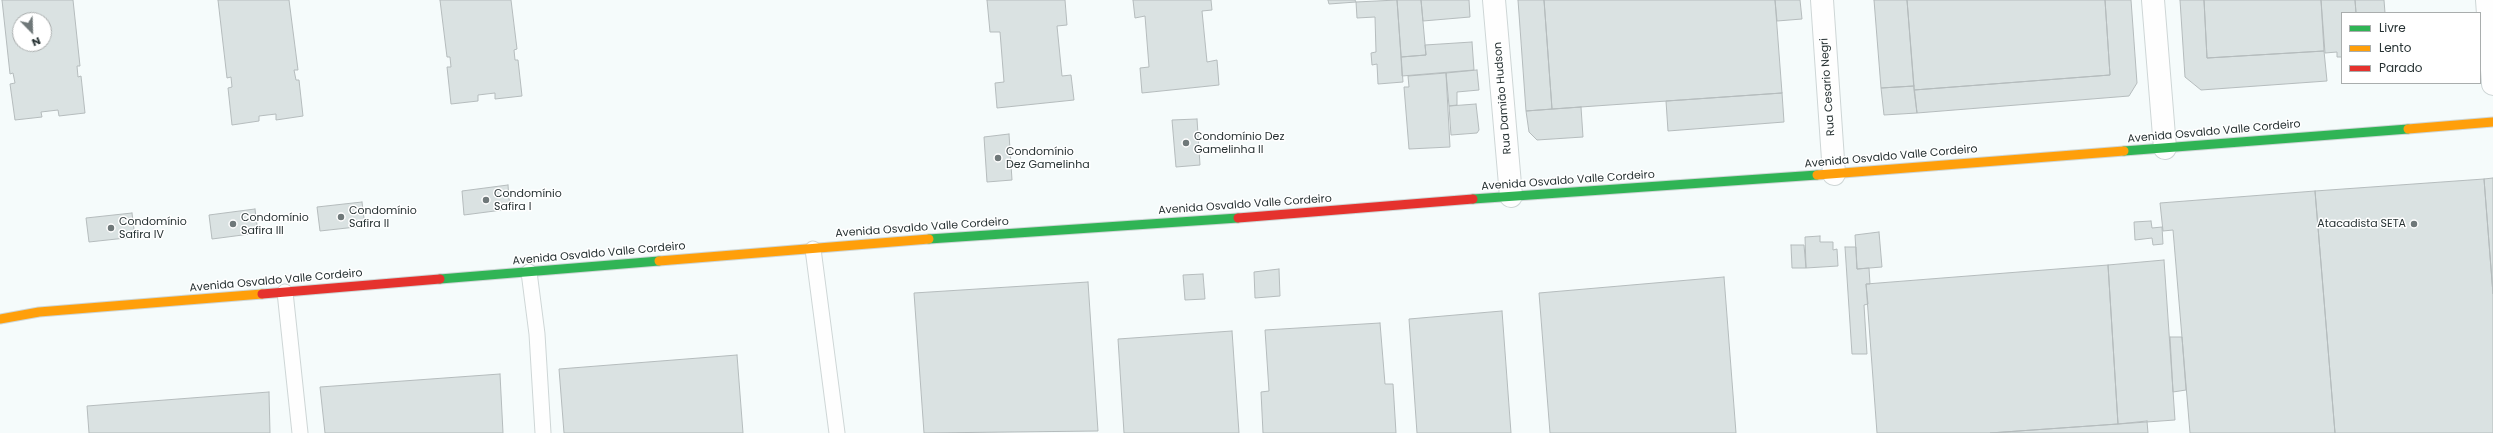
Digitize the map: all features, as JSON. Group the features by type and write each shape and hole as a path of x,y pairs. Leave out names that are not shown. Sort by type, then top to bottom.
{"street":[{"name":"Rua Damião Hudson","path":"1494,0 1511,196"},
{"name":"Rua Cesario Negri","path":"1822,0 1834,174"},
{"path":"2153,0 2165,148"},
{"path":"2487,0 2493,84"},
{"name":"Avenida Osvaldo Valle Cordeiro","path":"0,319 39,312 813,249 1511,196 1598,192 2493,122"}],"lane":[{"path":"813,249 837,433"},
{"path":"529,272 537,334 543,433"},
{"path":"285,292 300,433"}],"building":[{"path":"2,0 73,0 80,66 77,66 78,77 81,76 85,113 59,116 58,110 41,112 42,117 15,120 10,84 15,83 13,73 10,74"},
{"path":"218,0 289,0 298,70 294,70 296,80 299,80 303,116 276,120 276,114 259,116 259,121 232,125 228,88 232,87 231,77 227,78"},
{"path":"440,0 511,0 517,49 514,50 515,60 518,60 522,96 495,99 495,93 478,95 478,101 451,104 447,67 451,67 450,57 447,57"},
{"path":"987,0 1065,0 1067,25 1057,26 1062,76 1071,75 1074,100 997,108 995,83 1004,82 1000,32 990,32"},
{"path":"1133,0 1211,0 1212,10 1202,11 1207,62 1217,60 1219,85 1142,93 1140,68 1149,67 1145,16 1135,18"},
{"path":"1328,0 1355,0 1356,2 1329,4"},
{"path":"1397,0 1403,82 1378,84 1377,64 1372,65 1371,53 1376,52 1375,17 1357,18 1356,2"},
{"path":"1397,0 1421,0 1426,55 1401,57"},
{"path":"1421,0 1469,0 1470,17 1423,21"},
{"path":"1518,0 1544,0 1552,109 1526,111"},
{"path":"1544,0 1775,0 1782,93 1552,109"},
{"path":"1775,0 1800,0 1802,19 1777,21"},
{"path":"1874,0 1907,0 1914,86 1881,88"},
{"path":"1907,0 2105,0 2110,75 1914,90"},
{"path":"2105,0 2131,0 2137,83 2129,96 1917,113 1914,90 2110,75"},
{"path":"2180,0 2204,0 2207,58 2324,51 2327,81 2201,90 2185,77"},
{"path":"2204,0 2321,0 2324,51 2207,58"},
{"path":"2321,0 2355,0 2356,12 2341,12 2341,57 2337,57 2337,52 2325,53"},
{"path":"2355,0 2384,0 2385,12 2356,12"},
{"path":"1472,42 1474,70 1402,76 1401,57 1426,55 1425,45"},
{"path":"1477,70 1479,90 1457,92 1457,105 1449,106 1446,73"},
{"path":"1446,73 1450,147 1409,149 1404,87 1409,87 1408,76"},
{"path":"1914,86 1917,113 1884,115 1881,88"},
{"path":"1782,93 1784,122 1668,131 1666,101"},
{"path":"1476,104 1479,130 1477,133 1451,135 1449,106"},
{"path":"1581,107 1583,137 1537,140 1529,132 1526,111"},
{"name":"Condomínio Dez Gamelinha II","path":"1197,119 1200,165 1176,167 1172,120"},
{"name":"Condomínio Dez Gamelinha","path":"1009,134 1012,180 987,182 984,137"},
{"path":"2493,178 2493,294 2484,179"},
{"path":"2484,179 2493,294 2493,433 2335,433 2315,191"},
{"name":"Condomínio Safira I","path":"508,185 510,209 464,215 462,191"},
{"path":"2315,191 2335,433 2190,433 2173,230 2163,231 2160,203"},
{"name":"Condomínio Safira II","path":"362,202 365,226 320,231 317,207"},
{"name":"Condomínio Safira III","path":"255,209 258,233 212,239 209,215"},
{"name":"Condomínio Safira IV","path":"132,213 135,237 89,242 86,218"},
{"path":"2151,221 2152,228 2162,227 2163,244 2153,245 2152,238 2135,240 2134,222"},
{"path":"1879,232 1882,267 1857,269 1855,235"},
{"path":"1820,236 1820,242 1833,242 1833,250 1837,249 1838,266 1806,268 1805,237"},
{"path":"1791,245 1804,245 1806,268 1792,268"},
{"path":"1845,247 1856,247 1857,269 1869,268 1870,284 1866,284 1868,304 1864,305 1867,354 1852,354"},
{"path":"2164,260 2175,420 2118,424 2108,265"},
{"path":"2108,265 2118,424 1990,433 1877,433 1866,284"},
{"path":"1279,269 1280,296 1255,298 1254,272"},
{"path":"1203,274 1205,299 1185,300 1183,275"},
{"path":"1724,277 1736,433 1550,433 1539,293"},
{"path":"1088,282 1098,431 924,433 914,293"},
{"path":"1502,311 1511,433 1417,433 1409,319"},
{"path":"1380,323 1385,384 1393,384 1396,433 1263,433 1261,392 1269,391 1265,330"},
{"path":"1232,331 1239,433 1124,433 1118,339"},
{"path":"2170,337 2182,337 2186,390 2173,392"},
{"path":"737,355 743,433 564,433 559,369"},
{"path":"500,374 503,433 325,433 320,387"},
{"path":"269,392 270,433 89,433 87,406"},
{"path":"2147,421 2148,433 1990,433 2118,424"}],"traffic: fast":[{"path":"2124,151 2408,129"},
{"path":"1473,199 1817,175"},
{"path":"929,239 1238,218"},
{"path":"440,279 659,261"}],"traffic: slow":[{"path":"2408,129 2493,122"},
{"path":"1817,175 2124,151"},
{"path":"659,261 929,239"},
{"path":"0,319 39,312 262,294"}],"traffic: jam":[{"path":"1238,218 1473,199"},
{"path":"262,294 440,279"}],"place":[{"name":"Condomínio Dez Gamelinha II","path":"1186,143"},
{"name":"Condomínio Dez Gamelinha","path":"998,158"},
{"name":"Condomínio Safira I","path":"486,200"},
{"name":"Condomínio Safira II","path":"341,217"},
{"name":"Condomínio Safira III","path":"233,224"},
{"name":"Atacadista SETA","path":"2414,224"},
{"name":"Condomínio Safira IV","path":"111,228"}]}
